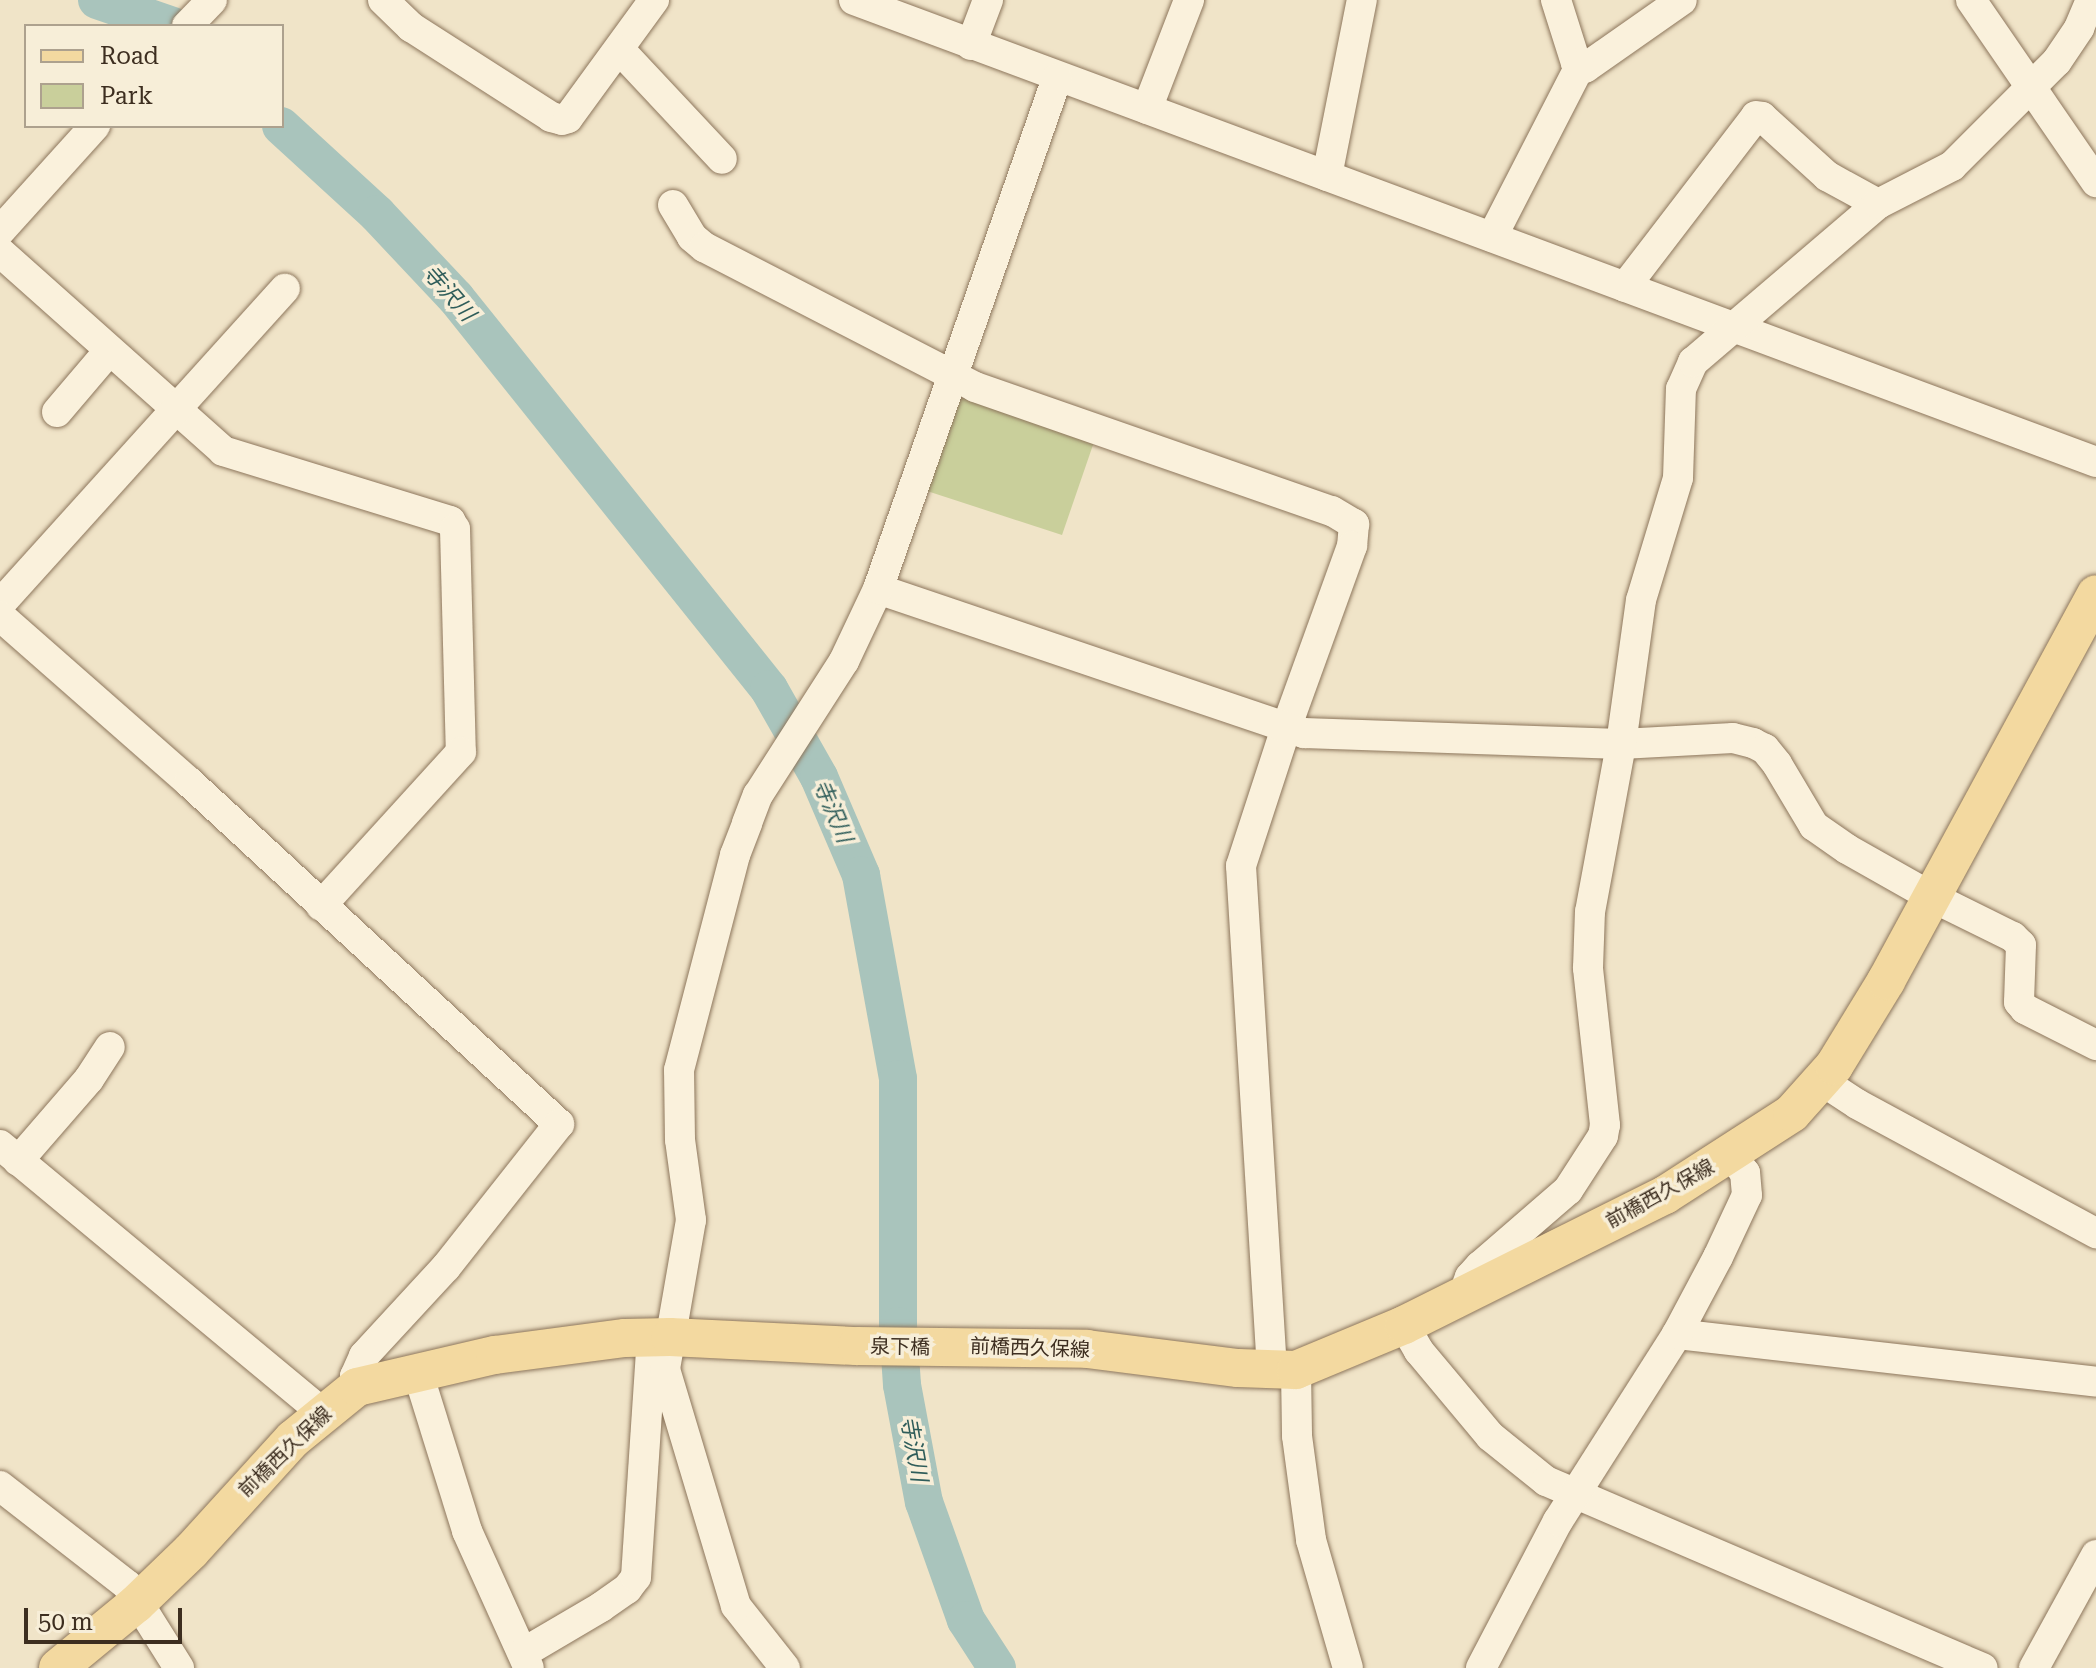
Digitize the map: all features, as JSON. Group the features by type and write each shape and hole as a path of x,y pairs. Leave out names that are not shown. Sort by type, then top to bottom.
{"main road":[{"name":"前橋西久保線","path":"943,1347 1087,1349 1284,1370 1404,1325 1665,1195 1730,1154 1792,1113 1822,1081 1857,1033 2096,594"},
{"name":"前橋西久保線","path":"58,1668 136,1604 322,1412 357,1387 417,1370 495,1355 661,1337 857,1346"},
{"name":"泉下橋","path":"857,1346 943,1347"}],"street":[{"path":"383,0 411,27 551,117 562,120 568,118 654,0"},
{"path":"854,0 2096,462"},
{"path":"971,45 988,0"},
{"path":"1147,109 1189,0"},
{"path":"1327,176 1362,0"},
{"path":"1556,0 1576,63 1585,68 1682,0"},
{"path":"1971,0 2096,182"},
{"path":"1463,1296 1480,1266 1568,1190 1594,1151 1605,1125 1588,968 1588,928 1621,744 1641,600 1678,478 1681,389 1693,362 1878,204 1952,166 2057,61 2079,28 2091,0"},
{"path":"189,24 211,1"},
{"path":"620,50 722,159"},
{"path":"1492,237 1580,66"},
{"path":"417,1370 467,1531 526,1661 627,1589 636,1577 661,1337 691,1220 680,1140 679,1070 735,855 758,795 831,676 844,661 878,589 1057,78"},
{"path":"1625,287 1756,116 1762,117 1827,176 1878,204"},
{"path":"0,231 93,128"},
{"path":"673,205 692,237 704,247 975,387 1332,511 1354,524 1352,546 1286,728 1241,866 1284,1370 1297,1436 1311,1540 1348,1668"},
{"path":"0,252 223,451 450,521 455,529 461,752 321,906"},
{"path":"0,604 285,289"},
{"path":"57,412 109,351"},
{"path":"878,589 1304,733 1621,744 1733,738 1765,749 1814,826 1847,849 2021,945 2019,1002 2025,1009 2096,1045"},
{"path":"0,616 189,782 559,1124 545,1146 446,1267 364,1356 355,1376 357,1387"},
{"path":"110,1047 89,1079 9,1153 322,1412"},
{"path":"1822,1081 2096,1233"},
{"path":"1481,1668 1574,1495 1677,1334 1747,1195 1745,1173 1730,1154"},
{"path":"1404,1325 1419,1351 1490,1436 1525,1467 1574,1495 1983,1668"},
{"path":"1677,1334 2096,1382"},
{"path":"661,1337 665,1369 736,1606 785,1668"},
{"path":"0,1486 93,1555 127,1585 136,1604 179,1668"},
{"path":"2034,1668 2096,1555"}],"green space":[{"path":"960,393 1095,439 1062,535 924,490"}],"waterway":[{"name":"寺沢川","path":"97,0 167,24"},
{"name":"寺沢川","path":"283,128 377,214 456,298 769,689 819,777 861,875 898,1079 898,1326 902,1385 924,1502 966,1620 997,1668"}]}
